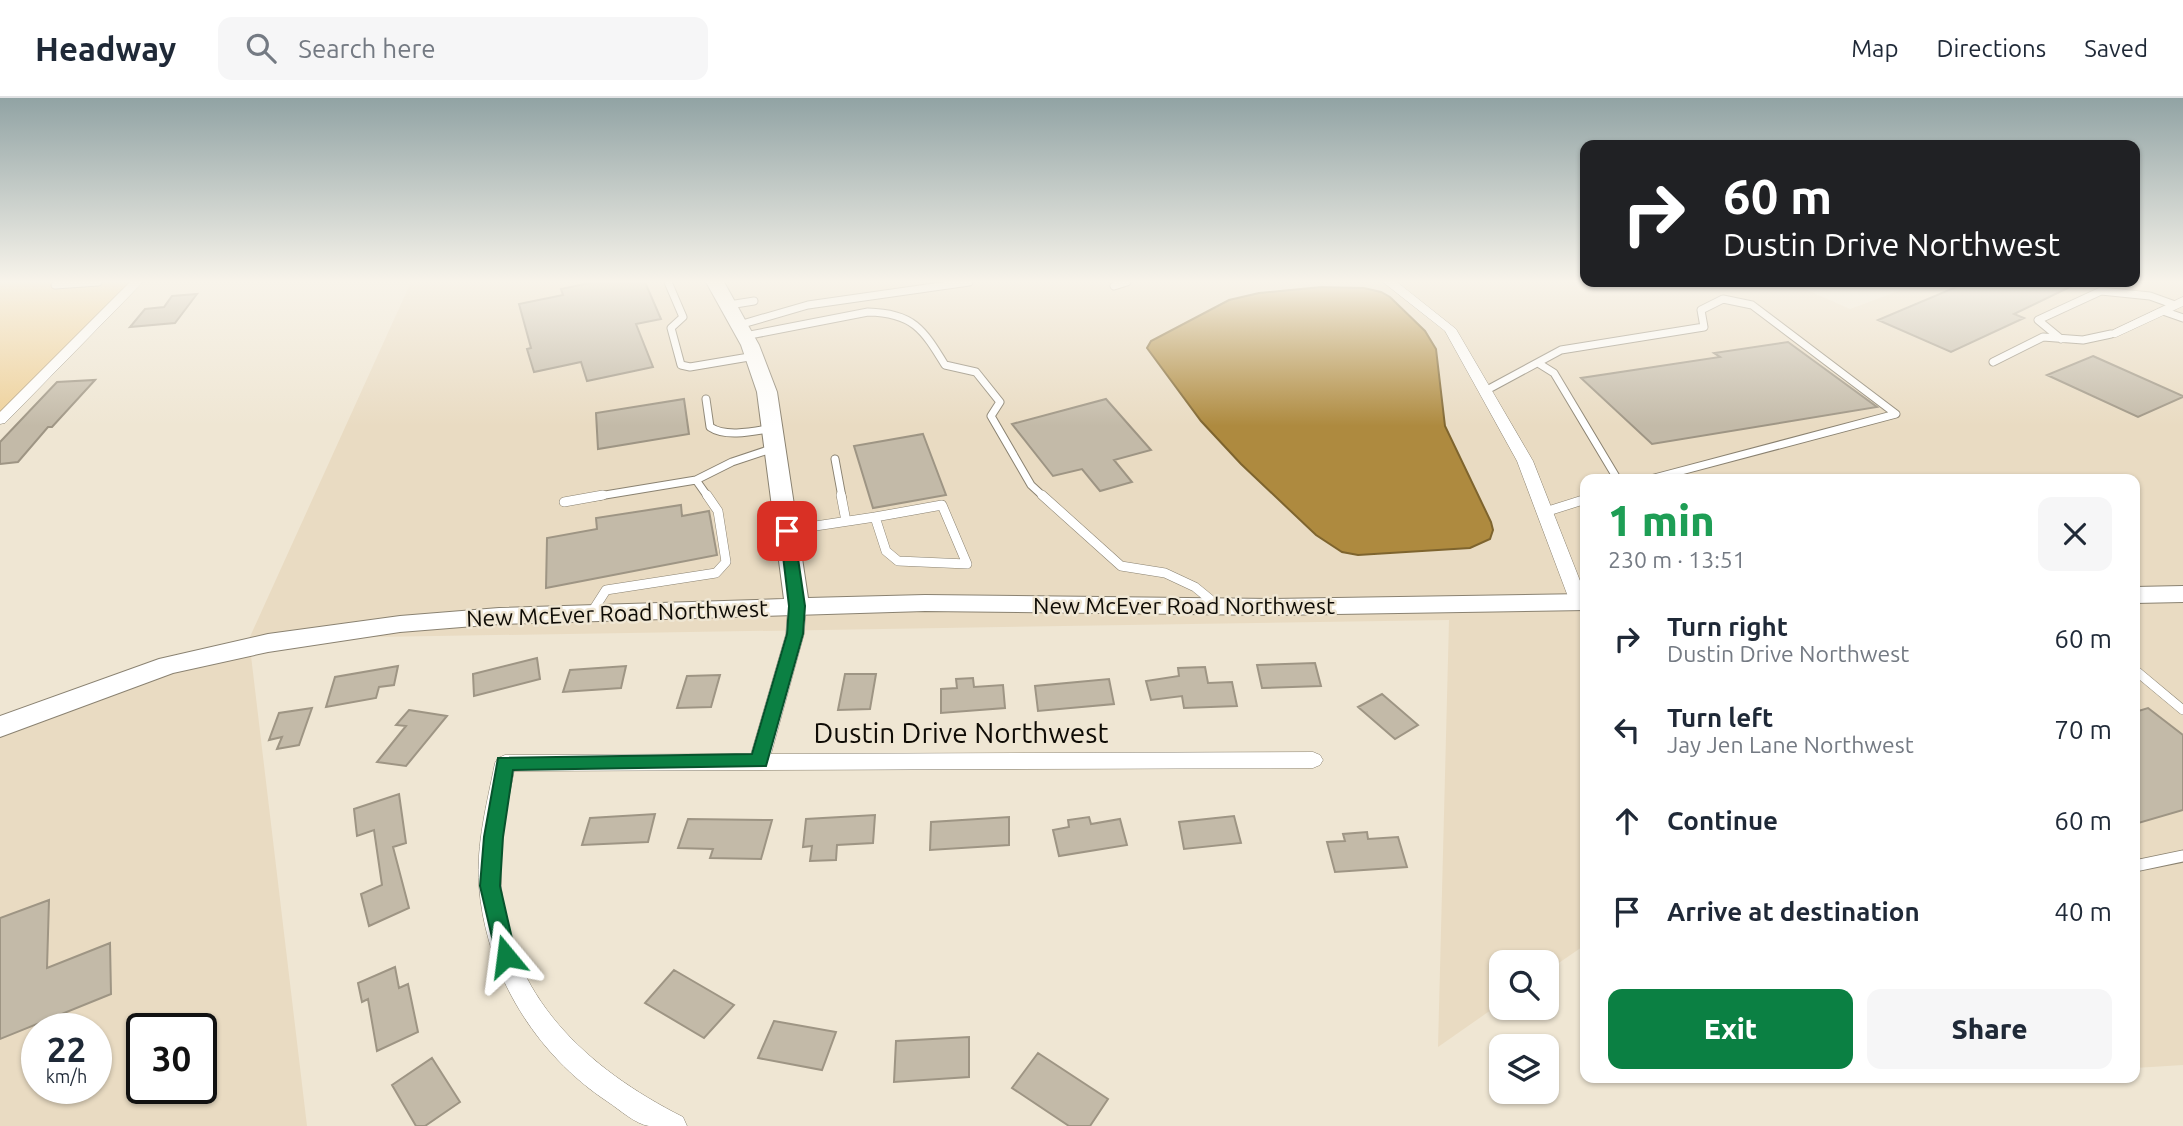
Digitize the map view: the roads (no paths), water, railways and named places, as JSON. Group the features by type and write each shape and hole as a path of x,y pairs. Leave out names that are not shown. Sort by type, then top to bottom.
{"street":[{"path":"0,420 89,330"},
{"path":"1451,330 1525,461 1580,597"},
{"path":"2111,334 2120,330"},
{"path":"742,331 755,356 767,393 797,606 795,634 760,761"},
{"path":"2140,595 2183,594"},
{"name":"New McEver Road Northwest","path":"0,727 168,665 268,643 400,624 499,616 925,603 1219,607 1580,602"},
{"name":"Dustin Drive Northwest","path":"674,1126 626,1101 579,1066 542,1026 515,980 498,933 490,886 493,837 505,763 1313,760"}],"lane":[{"path":"672,330 681,365 690,367 755,356"},
{"path":"742,331 749,330"},
{"path":"920,330 945,365 976,372 1000,402 991,416 1031,485 1079,531 1121,566 1165,573 1195,587 1219,607"},
{"path":"1485,391 1561,350 1686,330"},
{"path":"1670,474 1896,414 1785,330"},
{"path":"2051,330 2062,339"},
{"path":"1993,362 2043,337 2083,340 2111,334"},
{"path":"1538,363 1554,373 1614,474"},
{"path":"706,399 710,427 716,432 749,432 774,438"},
{"path":"564,502 696,480 774,438"},
{"path":"835,458 846,521"},
{"path":"592,612 606,590 716,573 726,562 718,511 696,480"},
{"path":"1545,512 1580,501"},
{"path":"787,531 942,505 967,564 898,561 886,551 875,517"},
{"path":"2140,674 2183,710"},
{"path":"2140,865 2183,856"}]}
